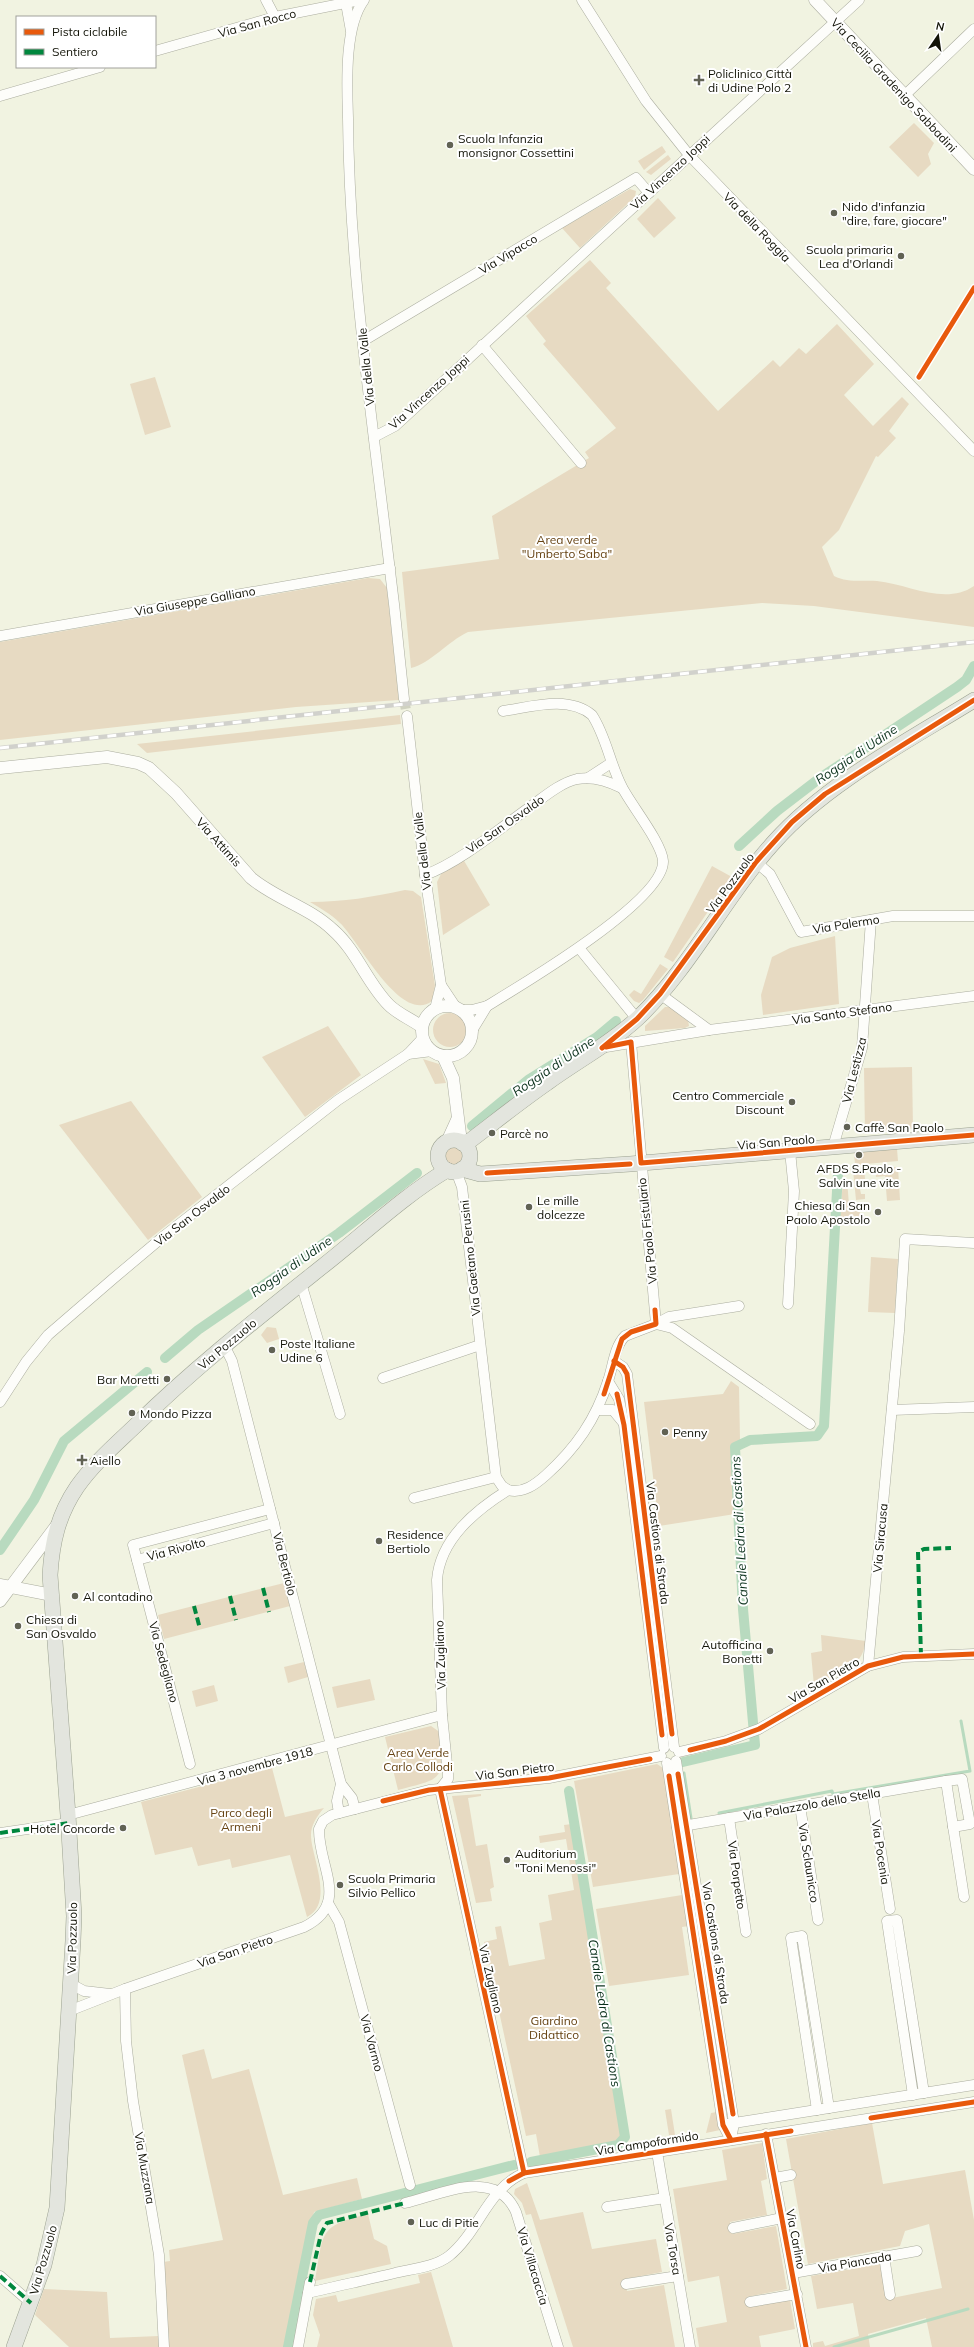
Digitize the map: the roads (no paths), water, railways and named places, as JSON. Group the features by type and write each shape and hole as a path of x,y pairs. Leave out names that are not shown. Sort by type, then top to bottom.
{"main road":[{"name":"Via Pozzuolo","path":"457,1142 471,1140 547,1082 602,1048 637,1019 660,994 756,862 792,822 825,794 974,700"},
{"name":"Via San Paolo","path":"455,1170 480,1174 640,1163 974,1135"},
{"path":"457,1142 470,1154 469,1161 455,1170 441,1165 438,1157 442,1146 457,1142"},
{"name":"Via Pozzuolo","path":"420,1186 438,1157"},
{"name":"Via Pozzuolo","path":"14,2347 44,2265 57,2208 71,1984 74,1916 52,1595 51,1555 58,1524 78,1486 96,1464 168,1394 224,1345 420,1186 455,1170"}],"street":[{"path":"266,0 275,17"},
{"name":"Via San Rocco","path":"156,51 275,17 339,2 360,0"},
{"name":"Via della Valle","path":"364,0 359,6 351,33 348,74 348,154 352,224 363,341 404,699"},
{"name":"Via della Roggia","path":"582,0 646,101 688,156 974,451"},
{"name":"Via Cecilia Gradenigo Sabbadini","path":"815,0 974,169"},
{"name":"Via Vincenzo Joppi","path":"374,437 395,426 859,0"},
{"name":"Via della Valle","path":"339,2 351,33"},
{"path":"904,96 974,29"},
{"path":"0,96 97,68"},
{"name":"Via Vipacco","path":"363,341 636,178 649,193"},
{"path":"482,345 581,463"},
{"name":"Via Giuseppe Galliano","path":"0,636 390,568"},
{"path":"453,1078 437,1054 423,1028 435,1008 445,1006 472,1010 487,1006 579,948 625,910 654,883 662,868 662,854 622,788 611,763 596,721 585,709 577,706 560,704 503,711"},
{"name":"Via della Valle","path":"406,716 425,875 441,985 435,1008"},
{"name":"Via Attimis","path":"0,768 107,757 127,759 149,768 176,793 251,878 274,894 310,913 337,933 354,953 384,999 400,1014 423,1028"},
{"name":"Via San Osvaldo","path":"588,778 611,763"},
{"name":"Via San Osvaldo","path":"425,875 449,863 564,784 576,779 588,778 605,781 622,788"},
{"name":"Via Palermo","path":"756,862 770,874 801,932 909,915 974,916"},
{"name":"Via Lestizza","path":"833,1147 862,1048 866,1009 871,920"},
{"path":"579,948 637,1019"},
{"name":"Via della Valle","path":"441,985 458,1008"},
{"path":"660,994 709,1030"},
{"name":"Via Santo Stefano","path":"602,1048 709,1030 974,996"},
{"path":"437,1054 452,1056 460,1053 470,1043 473,1029 487,1006"},
{"path":"458,1008 469,1018 473,1029"},
{"name":"Via San Osvaldo","path":"0,1402 26,1362 48,1335 164,1236 338,1100 408,1054 423,1028"},
{"name":"Via Paolo Fistulario","path":"631,1042 640,1163 656,1324"},
{"path":"457,1142 458,1118 453,1078 460,1053"},
{"name":"Via San Osvaldo","path":"408,1054 437,1054"},
{"name":"Via San Paolo","path":"788,1304 794,1191 790,1151"},
{"name":"Via Gaetano Perusini","path":"455,1170 462,1187 496,1477"},
{"name":"Via Siracusa","path":"868,1666 892,1410 905,1239 974,1243"},
{"path":"302,1283 340,1414"},
{"path":"656,1324 669,1316 738,1306"},
{"path":"656,1324 672,1328 810,1424"},
{"name":"Via Zugliano","path":"524,2173 440,1789 448,1780 448,1774 442,1715 436,1580 439,1562 452,1538 462,1528 483,1508 508,1490 520,1491 529,1487 559,1463 578,1442 598,1410 622,1339 625,1336 656,1324"},
{"name":"Via Bertiolo","path":"224,1345 232,1361 341,1784 352,1798 355,1808"},
{"path":"383,1378 480,1345"},
{"name":"Via Castions di Strada","path":"614,1361 623,1367 627,1374 670,1755"},
{"name":"Via Castions di Strada","path":"608,1381 619,1399 623,1421 670,1755 734,2123 731,2140"},
{"path":"892,1410 974,1406"},
{"path":"598,1410 613,1410 623,1421"},
{"path":"414,1498 496,1477 502,1486 508,1490"},
{"name":"Via Rivolto","path":"270,1509 134,1545 137,1560 274,1523"},
{"name":"Via Pozzuolo","path":"0,1601 5,1586 58,1524"},
{"name":"Via Sedegliano","path":"137,1560 190,1764"},
{"path":"5,1586 52,1595"},
{"name":"Via San Pietro","path":"69,2011 125,1989 304,1927 318,1919 328,1903 329,1880 319,1829 323,1821 339,1813 440,1789 549,1778 670,1755 708,1746 755,1731 868,1666 903,1657 974,1654"},
{"name":"Via 3 novembre 1918","path":"0,1832 68,1819 442,1715"},
{"name":"Via Palazzolo dello Stella","path":"682,1826 962,1779 970,1824 953,1827"},
{"path":"946,1782 964,1897"},
{"name":"Via Bertiolo","path":"339,1813 337,1801 341,1784"},
{"name":"Via Pocenia","path":"872,1794 890,1909"},
{"name":"Via Sclaunicco","path":"800,1806 818,1920"},
{"name":"Via Porpetto","path":"729,1818 746,1932"},
{"name":"Via Castions di Strada","path":"682,1826 723,2125 731,2140"},
{"name":"Via Varmo","path":"328,1903 339,1922 410,2185"},
{"path":"913,2095 887,1922 897,1920 924,2093"},
{"path":"818,2110 791,1938 802,1936 829,2108"},
{"name":"Via San Pietro","path":"71,1984 84,1991 112,1994"},
{"name":"Via Muzzana","path":"125,1989 126,2041 133,2101 158,2255 164,2347"},
{"path":"723,2125 974,2085"},
{"name":"Via Campoformido","path":"308,2294 417,2268 445,2259 460,2244 498,2192 514,2178 524,2173 974,2102"},
{"name":"Via Carlino","path":"766,2134 806,2347"},
{"name":"Via Torsa","path":"657,2152 690,2347"},
{"path":"775,2178 791,2175"},
{"path":"405,2202 477,2186 489,2186 498,2192"},
{"name":"Via Villacaccia","path":"498,2192 511,2203 516,2212 558,2347"},
{"path":"607,2207 665,2198"},
{"path":"733,2228 782,2218"},
{"name":"Via Piancada","path":"793,2273 917,2251"},
{"path":"884,2256 890,2295"},
{"path":"0,2276 31,2303"},
{"path":"626,2284 678,2276"},
{"path":"298,2347 310,2282"},
{"path":"750,2302 797,2294"}],"waterway":[{"name":"Roggia di Udine","path":"739,846 777,811 820,778 957,687 966,680 974,666"},
{"name":"Roggia di Udine","path":"472,1126 528,1080 597,1037 616,1021"},
{"name":"Roggia di Udine","path":"165,1358 198,1330 339,1233 417,1173"},
{"name":"Canale Ledra di Castions","path":"683,1762 755,1745 743,1609 735,1447 750,1440 817,1436 824,1426 838,1173"},
{"name":"Roggia di Udine","path":"0,1550 34,1500 64,1441 147,1372"},
{"path":"719,1813 832,1791 833,1794 970,1771 961,1721"},
{"path":"684,1773 691,1818"},
{"name":"Canale Ledra di Castions","path":"531,2162 618,2145 625,2137 569,1791"},
{"name":"Canale Ledra di Castions","path":"288,2347 313,2223 319,2215 514,2165"},
{"path":"834,2347 968,2309"}],"tunnel":[{"path":"404,699 407,716"}],"railway":[{"path":"0,748 974,642"}],"place":[{"name":"Policlinico Città di Udine Polo 2","path":"699,80"},
{"name":"Scuola Infanzia monsignor Cossettini","path":"450,145"},
{"name":"Nido d'infanzia \"dire, fare, giocare\"","path":"834,213"},
{"name":"Scuola primaria Lea d'Orlandi","path":"901,256"},
{"name":"Centro Commerciale Discount","path":"792,1102"},
{"name":"Caffè San Paolo","path":"847,1127"},
{"name":"Parcè no","path":"492,1133"},
{"name":"AFDS S.Paolo - Salvin une vite","path":"859,1155"},
{"name":"Le mille dolcezze","path":"529,1207"},
{"name":"Chiesa di San Paolo Apostolo","path":"878,1212"},
{"name":"Poste Italiane Udine 6","path":"272,1350"},
{"name":"Bar Moretti","path":"167,1379"},
{"name":"Mondo Pizza","path":"132,1413"},
{"name":"Penny","path":"665,1432"},
{"name":"Aiello","path":"82,1460"},
{"name":"Residence Bertiolo","path":"379,1541"},
{"name":"Al contadino","path":"75,1596"},
{"name":"Chiesa di San Osvaldo","path":"18,1626"},
{"name":"Autofficina Bonetti","path":"770,1651"},
{"name":"Hotel Concorde","path":"123,1828"},
{"name":"Auditorium \"Toni Menossi\"","path":"507,1860"},
{"name":"Scuola Primaria Silvio Pellico","path":"340,1885"},
{"name":"Luc di Pitie","path":"411,2222"}],"park label":[{"name":"Area verde \"Umberto Saba\"","path":"567,546"},
{"name":"Area Verde Carlo Collodi","path":"418,1759"},
{"name":"Parco degli Armeni","path":"241,1819"},
{"name":"Giardino Didattico","path":"554,2027"}]}
